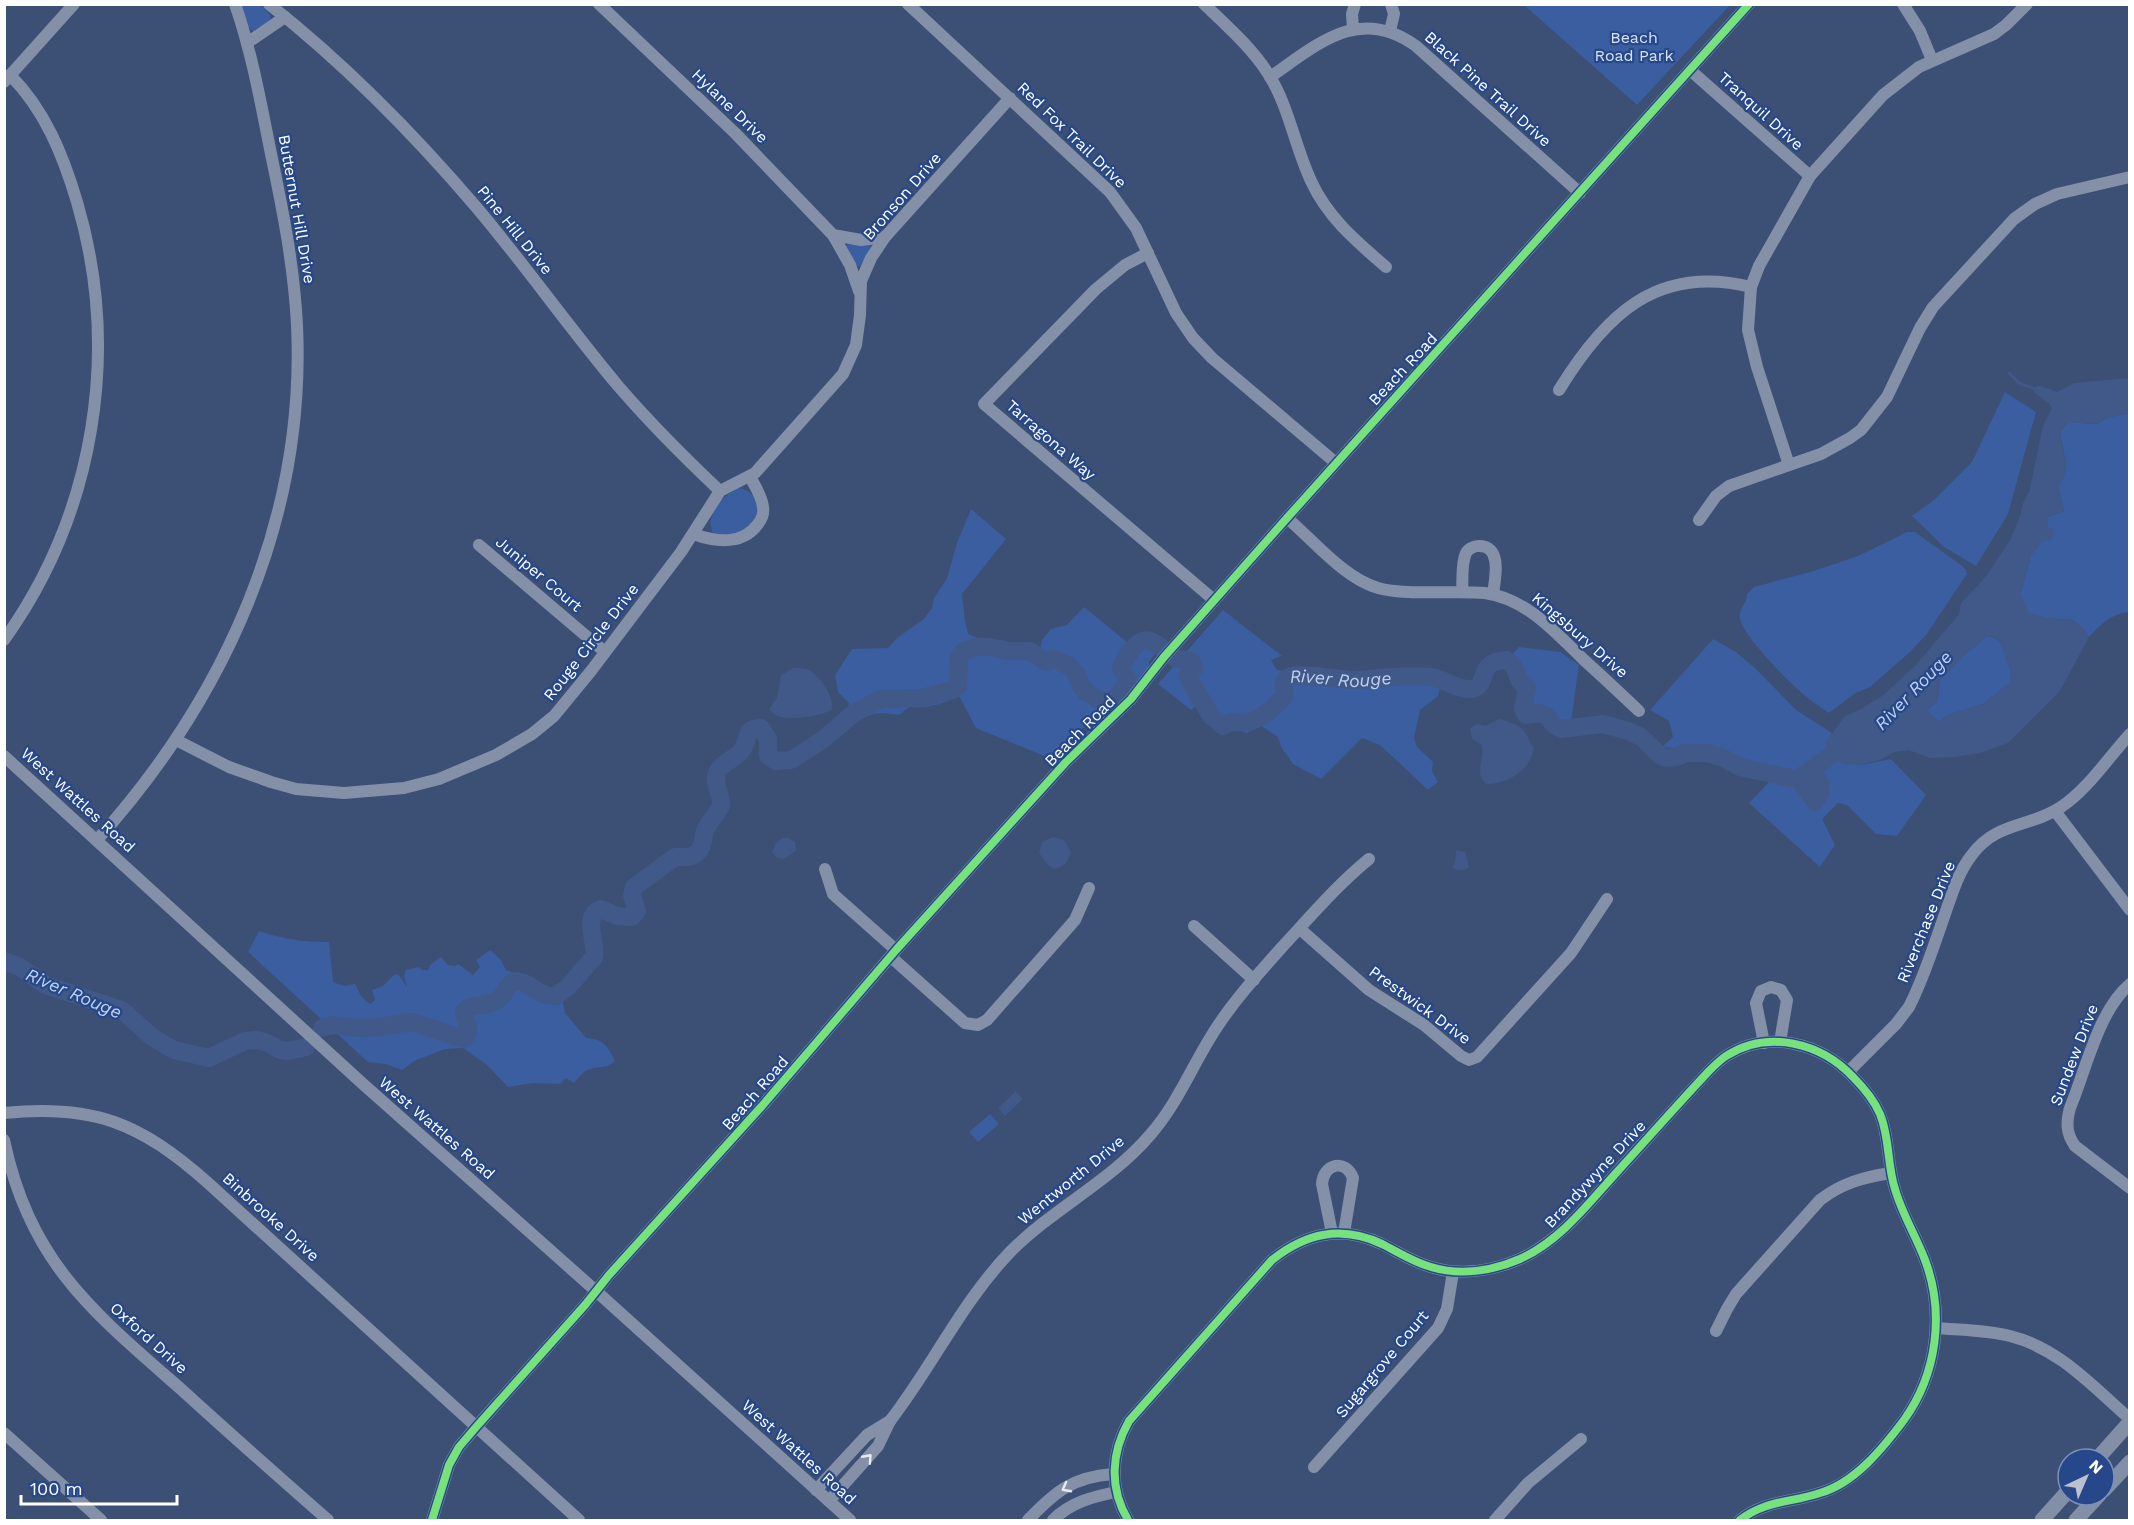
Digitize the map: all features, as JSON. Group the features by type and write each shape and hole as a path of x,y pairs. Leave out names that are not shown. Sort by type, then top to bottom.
{"main road":[{"path":"2107,1447 2130,1421"},
{"path":"2116,1477 2130,1462"},
{"path":"2042,1521 2056,1505"},
{"path":"2076,1521 2088,1507"}],"street":[{"path":"4,640 26,608 46,572 63,533 79,487 94,413 98,343 92,265 81,214 67,170 44,118 33,100 7,78 74,4"},
{"name":"Butternut Hill Drive","path":"97,840 131,800 176,740 214,678 249,604 265,558 276,518 291,437 297,350 293,270 247,43 235,4"},
{"name":"Pine Hill Drive","path":"269,4 344,67 425,148 478,210 618,386 720,491"},
{"name":"Hylane Drive","path":"599,4 735,133 833,235 850,266 859,291"},
{"name":"Red Fox Trail Drive","path":"908,4 1110,192 1136,228 1176,313 1193,338 1212,358 1336,463"},
{"path":"1204,4 1254,54 1270,77 1285,110 1311,182 1321,200 1342,228 1386,267"},
{"path":"1353,28 1352,14 1355,4"},
{"path":"1390,31 1394,14 1391,4"},
{"name":"Beach Road","path":"432,1521 449,1465 459,1447 477,1426 762,1106 893,953 1066,762 1123,708 1173,646 1749,4"},
{"path":"1903,4 1915,22 1932,60"},
{"path":"1789,465 1750,344 1748,317 1751,287 1767,251 1810,176 1883,95 1906,75 1932,60 1994,34 2013,20 2027,4"},
{"path":"247,43 285,17"},
{"name":"Black Pine Trail Drive","path":"1270,77 1330,37 1353,28 1390,31 1416,46 1580,194"},
{"name":"Tranquil Drive","path":"1690,70 1810,176"},
{"name":"Bronson Drive","path":"720,491 750,477 827,393 849,365 859,329 859,291 865,269 885,237 1010,98"},
{"path":"1699,520 1716,496 1729,486 1830,450 1861,429 1887,397 1920,328 1933,307 2014,219 2035,204 2057,194 2130,177"},
{"path":"833,235 861,240 885,237"},
{"name":"Tarragona Way","path":"1149,253 1125,265 1096,289 984,404 1214,600"},
{"path":"1559,390 1576,362 1607,327 1625,309 1646,295 1694,281 1724,282 1751,287"},
{"path":"693,534 719,542 736,540 755,528 764,509 750,477"},
{"name":"Rouge Circle Drive","path":"176,740 247,774 296,789 344,793 392,789 439,779 470,768 532,734 554,716 693,534 720,491"},
{"name":"Kingsbury Drive","path":"1287,518 1350,574 1367,584 1386,590 1493,594 1511,600 1535,614 1640,711"},
{"name":"Juniper Court","path":"479,545 605,652"},
{"path":"1462,592 1466,553 1477,546 1490,550 1496,559 1493,594"},
{"name":"Riverchase Drive","path":"1848,1072 1896,1024 1909,1007 1956,882 1971,856 1984,842 2000,831 2039,818 2071,800 2130,734"},
{"name":"West Wattles Road","path":"4,756 363,1084 850,1521"},
{"path":"2055,811 2130,910"},
{"name":"Wentworth Drive","path":"829,1501 878,1446 890,1421 927,1369 958,1317 991,1273 1043,1221 1122,1164 1150,1136 1175,1102 1216,1028 1300,928 1340,884 1369,859"},
{"path":"825,869 833,894 965,1023 978,1025 987,1020 1075,920 1089,888"},
{"name":"Prestwick Drive","path":"1300,928 1369,990 1424,1025 1469,1060 1477,1058 1570,952 1607,899"},
{"path":"1194,926 1254,980"},
{"name":"Sundew Drive","path":"2130,984 2120,993 2107,1013 2067,1119 2069,1138 2075,1146 2130,1188"},
{"path":"1764,1042 1756,1003 1761,991 1771,987 1780,990 1787,1000 1780,1042"},
{"name":"Brandywyne Drive","path":"1338,1233 1380,1244 1414,1262 1453,1272 1503,1265 1547,1244 1573,1221 1701,1079 1724,1057 1738,1049 1764,1042 1799,1045 1825,1054 1848,1072 1868,1094 1880,1113 1894,1188 1932,1280 1936,1305 1936,1328 1928,1369 1912,1406 1897,1429 1858,1472 1828,1491 1765,1506 1740,1521"},
{"name":"Binbrooke Drive","path":"4,1113 50,1110 98,1117 130,1128 164,1147 207,1182 579,1521"},
{"name":"Oxford Drive","path":"4,1140 17,1189 30,1222 54,1263 78,1294 113,1329 328,1521"},
{"path":"1338,1165 1346,1167 1353,1178 1338,1233 1322,1178 1331,1167 1338,1165"},
{"path":"1716,1331 1736,1294 1820,1200 1850,1182 1891,1173"},
{"path":"1128,1521 1116,1492 1113,1474 1116,1450 1129,1421 1272,1260 1296,1243 1313,1236 1338,1233"},
{"name":"Sugargrove Court","path":"1314,1467 1438,1328 1448,1309 1453,1272"},
{"path":"1936,1328 1994,1333 2018,1338 2043,1348 2070,1366 2130,1421"},
{"name":"Wentworth Drive","path":"816,1490 867,1435 890,1421"},
{"path":"4,1433 101,1521"},
{"path":"1495,1521 1528,1483 1581,1439"},
{"path":"1028,1521 1051,1496 1064,1488 1090,1478 1113,1474"},
{"path":"1053,1521 1068,1507 1083,1500 1116,1492"}],"green space":[{"path":"240,5 256,5 264,8 268,11 271,21 253,31 246,23"},
{"name":"Beach Road Park","path":"1524,5 1730,5 1637,105"},
{"path":"849,244 872,245 860,266 856,266 846,246"},
{"path":"2005,392 2036,412 2008,514 1976,566 1944,547 1912,516 1934,500 1972,462"},
{"path":"2129,413 2129,612 2107,620 2089,637 2080,625 2072,620 2045,618 2029,613 2020,595 2031,555 2041,542 2048,527 2046,518 2064,511 2058,486 2065,466 2060,431 2069,422 2097,424 2106,418"},
{"path":"739,488 750,492 756,499 757,514 746,529 737,534 727,536 713,534 710,523 716,506 723,498"},
{"path":"971,509 1006,539 962,594 968,634 986,641 1002,640 1031,648 1030,657 1037,661 1042,640 1051,629 1067,625 1084,607 1128,643 1151,635 1165,640 1149,662 1149,668 1113,708 1097,714 1047,757 976,728 959,696 935,705 909,707 899,715 882,713 870,715 844,729 849,703 838,692 835,675 852,649 888,648 897,638 924,619 947,578 957,543"},
{"path":"1907,532 1915,532 1961,565 1967,574 1926,635 1910,652 1870,687 1854,694 1829,713 1805,696 1787,679 1762,653 1747,633 1740,615 1747,594 1754,587 1814,571 1858,556"},
{"path":"1223,610 1282,656 1271,660 1277,670 1293,672 1341,670 1359,673 1438,671 1453,679 1441,685 1438,696 1420,710 1414,738 1417,747 1433,762 1432,771 1438,782 1428,790 1380,745 1362,738 1321,779 1293,764 1281,747 1278,737 1261,726 1247,733 1219,732 1211,728 1204,716 1201,704 1198,703 1191,710 1158,684"},
{"path":"1987,636 1995,638 2001,644 2010,668 2010,683 1983,704 1948,715 1939,722 1926,710 1937,702 1940,680 1964,655"},
{"path":"1713,639 1736,652 1756,669 1796,710 1832,733 1826,744 1861,765 1891,759 1926,795 1897,836 1876,834 1847,805 1838,803 1822,819 1835,845 1820,867 1749,803 1769,782 1758,767 1739,762 1723,751 1706,745 1684,750 1662,747 1673,737 1669,721 1650,710"},
{"path":"1519,647 1560,652 1579,665 1571,722 1561,720 1532,706 1530,702 1533,691 1509,658"},
{"path":"259,931 294,939 329,942 333,982 344,986 355,984 361,996 370,1004 375,1000 372,990 383,986 395,974 399,975 407,987 404,976 406,970 419,967 422,970 428,970 430,965 441,957 448,965 458,964 473,975 480,967 476,960 490,950 501,960 506,970 524,977 533,985 555,991 563,1003 565,1013 586,1038 592,1038 604,1044 615,1061 606,1066 588,1070 574,1083 566,1078 560,1084 533,1083 508,1087 487,1065 463,1048 445,1049 414,1061 402,1070 385,1064 368,1062 248,952"},
{"path":"990,1114 999,1124 978,1142 969,1132"}],"water":[{"path":"2129,378 2129,413 2106,418 2097,424 2069,422 2060,431 2065,473 2058,486 2064,511 2046,518 2048,527 2054,530 2054,535 2048,541 2041,542 2031,555 2020,594 2029,613 2045,618 2072,620 2080,625 2089,637 2060,691 2008,743 1980,753 1930,758 1909,750 1894,752 1882,759 1861,765 1842,764 1825,743 1845,716 1882,696 1915,666 1959,614 1961,603 1987,575 2010,540 2029,492 2043,426 2052,408 2033,391 2037,386 2041,386 2057,392 2074,383","holes":["1987,636 1998,639 2001,644 2010,668 2010,683 1983,704 1948,715 1939,722 1926,710 1937,702 1940,680 1964,655"]},
{"path":"793,668 807,669 817,676 828,692 832,710 808,717 789,718 774,714 769,709 777,698 781,675"},
{"path":"1499,719 1521,728 1534,747 1529,762 1518,774 1503,781 1487,784 1480,771 1482,745 1472,739 1470,729 1475,725 1485,726"},
{"path":"1814,761 1825,773 1830,786 1827,799 1816,812 1812,811 1791,785 1790,774"},
{"path":"1053,837 1064,840 1071,852 1065,864 1054,869 1039,853 1042,842"},
{"path":"782,838 789,838 795,842 796,851 783,859 777,858 772,852 776,843"},
{"path":"1456,850 1465,852 1469,867 1467,869 1460,870 1452,867"},
{"path":"1016,1091 1023,1099 1005,1116 998,1108"}],"waterway":[{"path":"2009,373 2019,383 2038,390"},
{"name":"River Rouge","path":"322,1028 332,1025 379,1027 412,1022 464,1039 469,1030 465,1010 495,1001 513,982 521,982 540,993 556,996 568,987 594,957 591,923 595,912 601,909 617,916 632,917 637,911 632,895 634,887 675,857 691,856 700,850 705,830 721,806 716,782 717,773 742,750 749,732 755,728 761,728 768,739 768,756 776,761 791,760 821,741 853,714 881,699 921,698 953,690 958,686 959,657 964,651 975,647 1030,651 1046,662 1054,659 1069,666 1086,692 1106,703 1117,697 1124,686 1127,678 1121,668 1124,661 1136,644 1148,640 1177,659 1191,661 1194,668 1188,675 1190,681 1211,716 1223,726 1231,722 1251,721 1264,715 1283,698 1285,695 1283,684 1285,680 1294,676 1353,680 1422,676 1471,689 1477,687 1490,665 1506,660 1514,666 1520,681 1527,688 1523,709 1526,715 1539,713 1547,716 1554,725 1561,729 1603,724 1628,731 1641,737 1666,758 1677,757 1685,753 1708,753 1740,767 1795,779 1839,749 1855,742"},
{"name":"River Rouge","path":"4,961 20,967 45,985 122,1010 152,1037 174,1050 209,1058 245,1041 266,1042 280,1050 289,1051 306,1047"}],"cycle path":[{"path":"432,1520 449,1465 459,1447 477,1426 609,1275 762,1106 896,950 1066,762 1131,699 1164,657 1287,518 1749,4"},
{"path":"1128,1520 1118,1496 1115,1470 1119,1445 1129,1421 1272,1260 1298,1243 1324,1235 1338,1234 1367,1238 1418,1262 1442,1270 1476,1271 1498,1267 1520,1259 1548,1242 1573,1221 1719,1061 1742,1048 1759,1043 1776,1042 1810,1048 1840,1065 1868,1094 1878,1109 1885,1132 1895,1189 1931,1280 1936,1322 1934,1343 1924,1383 1904,1420 1877,1453 1856,1473 1833,1488 1769,1505 1740,1520"}]}
